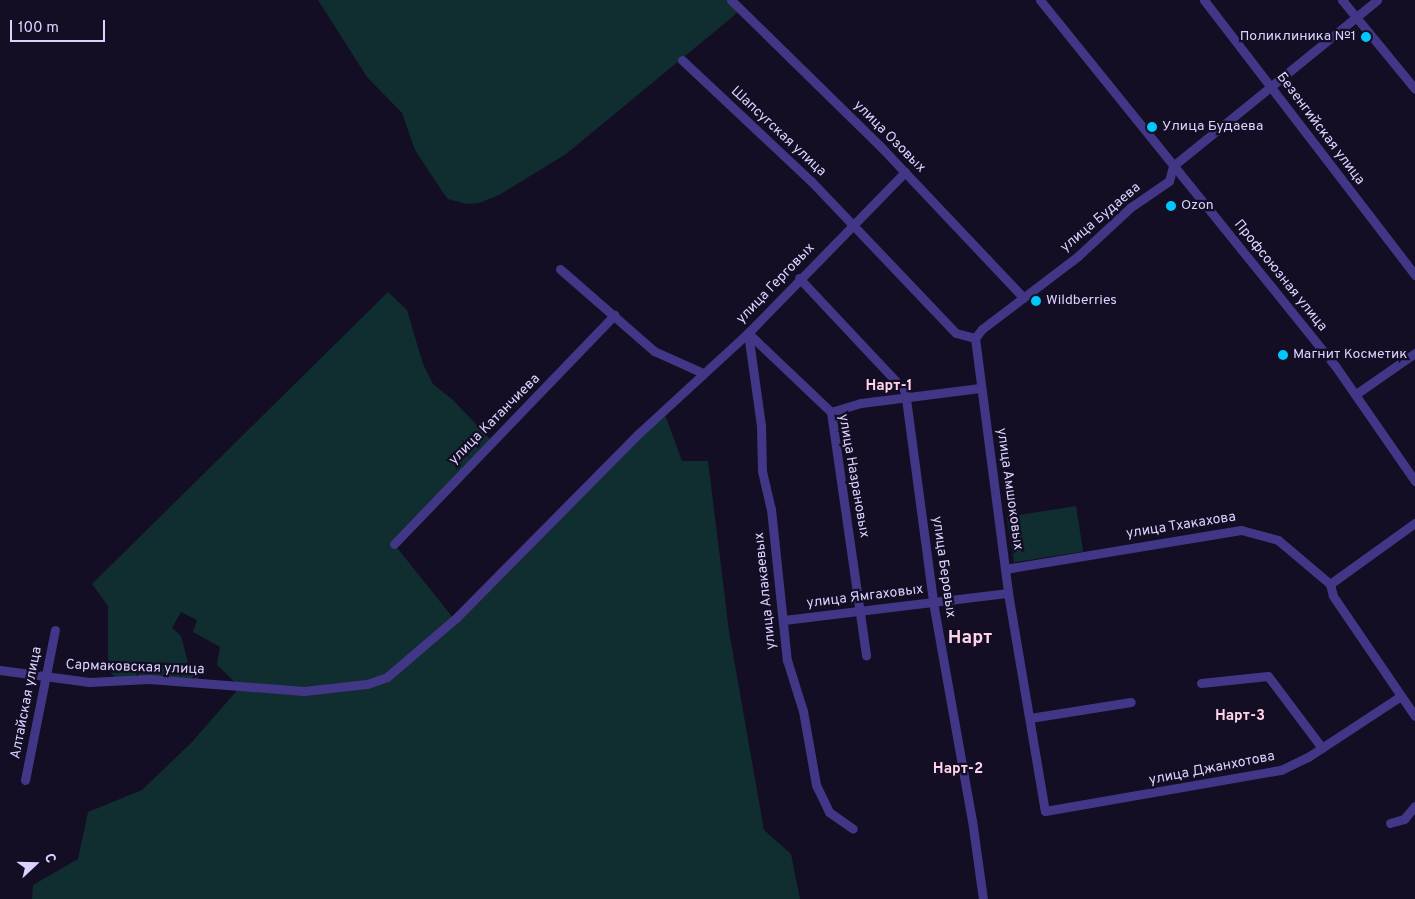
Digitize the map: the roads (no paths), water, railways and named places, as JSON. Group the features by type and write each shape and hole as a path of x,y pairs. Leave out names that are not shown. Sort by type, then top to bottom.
{"street":[{"name":"улица Озовых","path":"731,0 905,172 1023,297"},
{"name":"Профсоюзная улица","path":"1040,0 1356,394 1415,481"},
{"name":"Безенгийская улица","path":"1204,0 1415,275"},
{"path":"1342,0 1415,89"},
{"name":"улица Будаева","path":"974,338 1023,297 1078,256 1131,207 1169,181 1173,166 1377,0"},
{"name":"Шапсугская улица","path":"682,60 811,181 853,227"},
{"name":"улица Герговых","path":"664,412 703,373 748,333 799,278 853,227 905,172"},
{"path":"853,227 956,333 974,338"},
{"path":"560,270 654,351 703,373"},
{"name":"улица Беровых","path":"799,278 891,374 906,397 933,602 972,820 983,899"},
{"name":"улица Катанчиева","path":"394,544 614,315"},
{"name":"улица Назрановых","path":"748,333 831,412 866,656"},
{"name":"улица Алакаевых","path":"748,333 761,425 762,471 771,509 787,660 803,711 816,785 829,812 853,829"},
{"name":"улица Амшоковых","path":"974,338 1008,593 1044,809"},
{"path":"1356,394 1415,353"},
{"path":"831,412 849,405 980,388"},
{"name":"Сармаковская улица","path":"0,670 89,682 149,679 304,691 367,684 388,676 455,619 664,412"},
{"path":"1330,584 1415,523"},
{"name":"улица Тхакахова","path":"1005,569 1241,530 1278,540 1330,584 1332,596 1401,696"},
{"name":"улица Ямгаховых","path":"784,620 1008,593"},
{"name":"Алтайская улица","path":"25,780 55,630"},
{"path":"1201,683 1264,675 1322,748"},
{"path":"1401,696 1415,716"},
{"name":"улица Джанхотова","path":"1044,809 1053,812 1281,770 1322,748 1401,696"},
{"path":"1030,718 1131,702"},
{"path":"1390,823 1404,819 1415,806"}],"place":[{"name":"Поликлиника №1","path":"1366,37"},
{"name":"Улица Будаева","path":"1152,127"},
{"name":"Ozon","path":"1171,206"},
{"name":"Wildberries","path":"1036,301"},
{"name":"Магнит Косметик","path":"1283,355"}],"district":[{"name":"Нарт-1","path":"889,387"},
{"name":"Нарт","path":"970,639"},
{"name":"Нарт-3","path":"1240,717"},
{"name":"Нарт-2","path":"958,770"}]}
